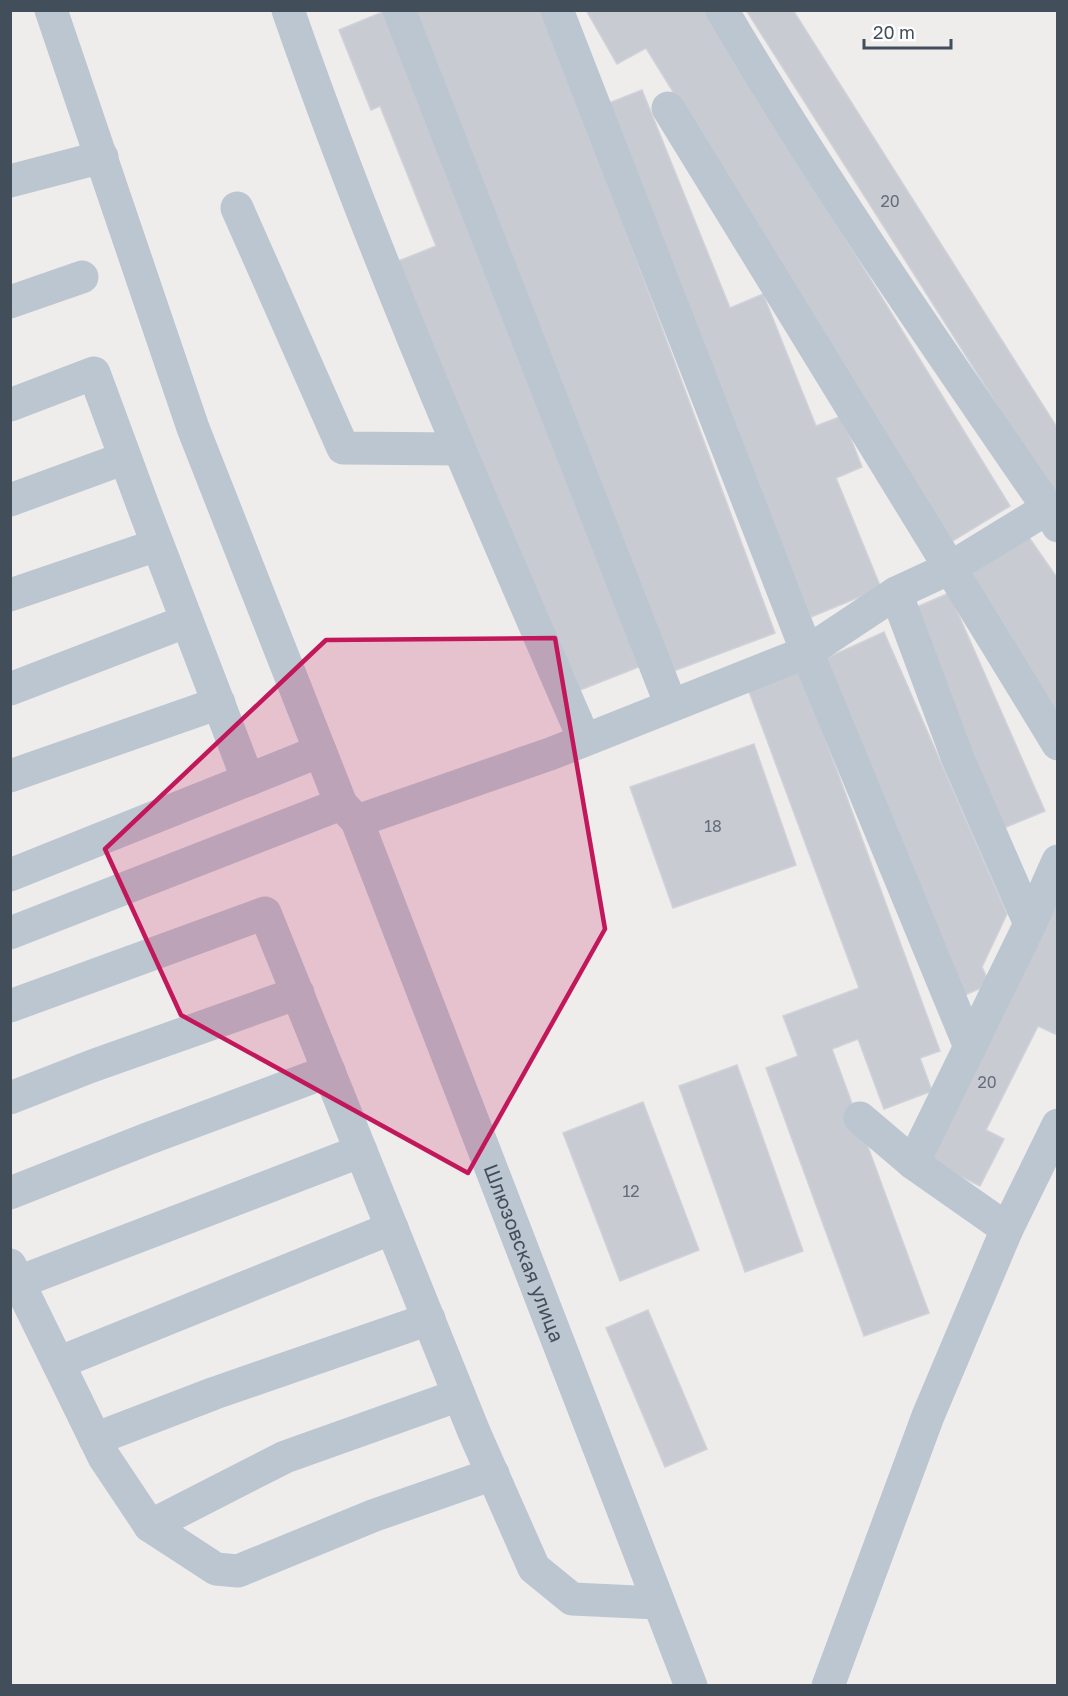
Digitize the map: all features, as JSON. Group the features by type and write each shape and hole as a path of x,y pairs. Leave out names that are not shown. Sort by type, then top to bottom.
{"street":[{"name":"Шлюзовская улица","path":"51,10 193,428 320,751 349,813 691,1686"},
{"path":"288,10 388,279 584,739"},
{"path":"399,10 672,705"},
{"path":"556,10 807,652 970,1047"},
{"path":"10,933 349,813 550,754 807,652 896,593 1053,517 915,314 751,61 722,10"},
{"path":"668,108 1058,744"},
{"path":"10,181 102,157"},
{"path":"237,208 343,448 459,449"},
{"path":"10,302 82,277"},
{"path":"10,405 94,373 248,780"},
{"path":"10,500 125,458"},
{"path":"10,595 158,545"},
{"path":"896,593 958,759 1030,924"},
{"path":"10,689 187,621"},
{"path":"10,776 219,703"},
{"path":"10,875 320,751"},
{"path":"913,1163 1030,924 1058,861"},
{"path":"10,1006 265,913 459,1395 534,1568 572,1599 658,1602"},
{"path":"10,1098 92,1066 297,993"},
{"path":"10,1193 329,1071"},
{"path":"860,1118 913,1163 1007,1229"},
{"path":"828,1686 928,1416 1007,1229 1058,1125"},
{"path":"361,1151 15,1274 104,1457 150,1526 216,1569 238,1571 375,1515 493,1474"},
{"path":"58,1363 392,1228"},
{"path":"95,1439 215,1393 429,1320"},
{"path":"150,1526 285,1457 459,1395"}],"highlighted area":[{"path":"555,638 605,929 468,1173 181,1015 105,849 326,640"}],"building":[{"path":"414,10 544,10 775,633 663,675"},
{"path":"586,10 705,10 1010,506 951,542 646,48 617,64"},
{"path":"746,10 793,10 1058,429 1058,507 989,392"},
{"path":"385,11 646,664 570,694 396,262 436,246 380,106 371,110 339,30"},
{"path":"642,90 730,308 763,294 816,426 842,416 862,467 836,478 881,588 811,617 604,105"},
{"path":"1028,536 1058,579 1058,713 966,577"},
{"path":"949,593 1045,811 999,830 910,610"},
{"path":"884,632 1007,914 982,967 990,984 958,998 816,663"},
{"path":"800,670 940,1051 920,1058 932,1091 884,1109 858,1039 832,1049 929,1313 864,1336 766,1068 798,1056 783,1016 859,988 748,689"},
{"path":"754,744 796,865 673,908 630,787"},
{"path":"1058,890 1058,1029 1055,1034 1038,1026 986,1130 1004,1139 980,1186 926,1159"},
{"path":"737,1065 803,1251 745,1272 679,1086"},
{"path":"643,1102 699,1250 620,1281 563,1133"},
{"path":"648,1310 707,1449 665,1467 606,1328"}]}
